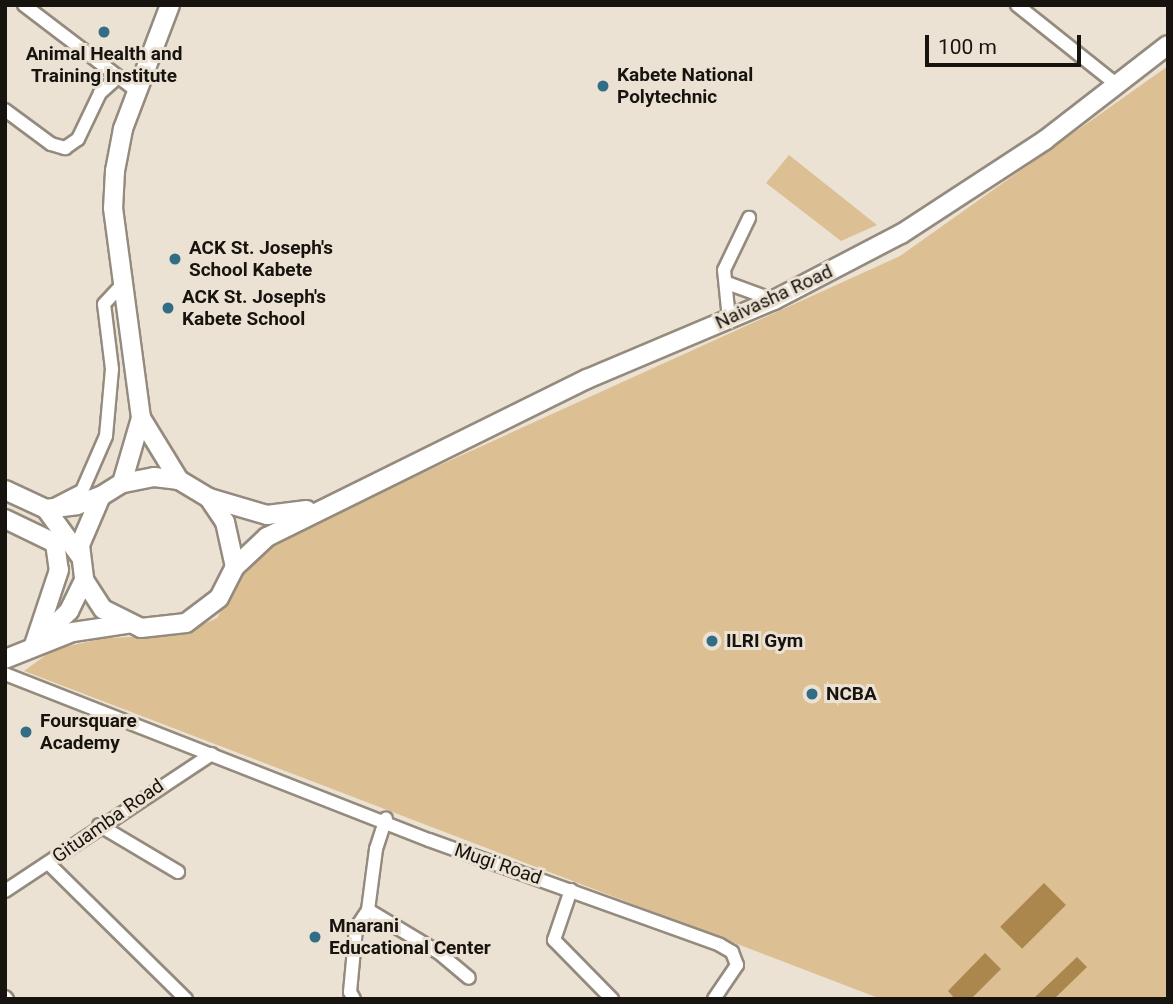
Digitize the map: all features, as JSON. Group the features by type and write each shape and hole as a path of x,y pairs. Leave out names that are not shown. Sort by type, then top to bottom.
{"main road":[{"path":"170,5 137,90 115,170 113,208 141,418 179,480"},
{"name":"Naivasha Road","path":"235,567 267,537 587,379 774,300 948,205 1045,140 1168,46"},
{"path":"122,483 141,418"},
{"path":"5,659 73,632 127,624 167,628 186,623 219,598 235,567 225,522 209,498 179,480 154,477 122,483 101,496 77,505 46,509"},
{"path":"5,491 46,509 80,556"},
{"path":"101,496 87,523 80,556 84,580 103,609 127,624"},
{"name":"Naivasha Road","path":"209,498 267,515 303,511 350,496"},
{"path":"5,519 55,543 59,570 31,647"},
{"path":"31,647 69,611 84,580"}],"street":[{"path":"24,5 137,90"},
{"path":"1017,5 1116,84"},
{"path":"5,110 51,144 65,148 78,139 100,93 118,77"},
{"path":"729,319 724,270 749,218"},
{"path":"727,283 774,300"},
{"path":"46,509 82,491 96,466 112,403 104,304 122,285"},
{"name":"Mugi Road","path":"5,674 386,819 429,839 732,952 737,965 714,999"},
{"name":"Gituamba Road","path":"5,891 99,825 212,754"},
{"path":"354,999 350,992 356,928 368,910 376,849 386,819"},
{"path":"99,825 178,872"},
{"path":"48,863 186,999"},
{"path":"571,890 554,940 612,999"},
{"path":"368,910 438,952 469,978"}],"shaded area":[{"path":"1168,66 1168,999 881,999 24,671 54,649 106,638 179,635 217,618 249,561 275,540 900,256"},
{"path":"789,155 877,225 841,241 766,183"},
{"path":"1044,883 1066,905 1022,949 1000,927"},
{"path":"985,953 1001,969 971,999 955,999 948,991"},
{"path":"1077,957 1087,967 1054,999 1033,999"}],"place":[{"name":"Animal Health and Training Institute","path":"104,32"},
{"name":"Kabete National Polytechnic","path":"603,86"},
{"name":"ACK St. Joseph's School Kabete","path":"175,259"},
{"name":"ACK St. Joseph's Kabete School","path":"168,308"},
{"name":"ILRI Gym","path":"712,641"},
{"name":"NCBA","path":"812,694"},
{"name":"Foursquare Academy","path":"26,732"},
{"name":"Mnarani Educational Center","path":"315,937"}]}
